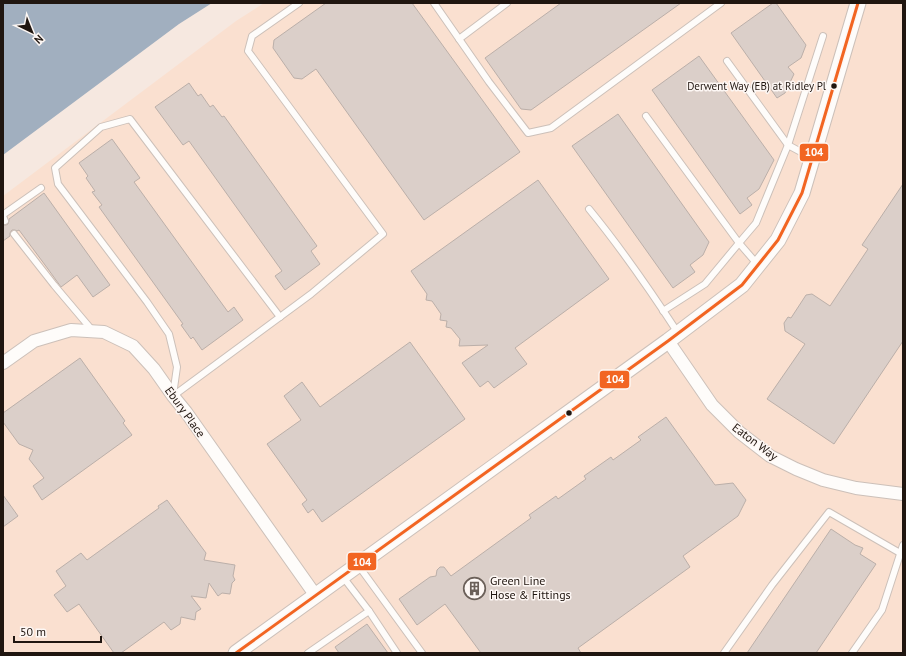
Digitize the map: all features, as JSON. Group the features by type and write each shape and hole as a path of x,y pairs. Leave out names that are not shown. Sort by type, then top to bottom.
{"street":[{"path":"236,653 673,337 742,285 778,240 802,193 858,3"},
{"name":"Ebury Place","path":"3,363 34,341 71,330 104,332 133,346 154,369 186,412 316,596"},
{"name":"Eaton Way","path":"673,337 712,405 739,432 770,456 823,480 856,488 903,494"}],"lane":[{"path":"173,396 311,294 383,234 248,51 252,36 299,3"},
{"path":"434,3 489,82 528,133 550,128 721,3"},
{"path":"459,39 507,3"},
{"path":"663,311 705,284 756,223 788,145 823,36"},
{"path":"727,61 788,145 812,158"},
{"path":"646,116 739,243 758,266"},
{"path":"173,396 177,367 169,334 148,302 58,184 56,168 101,128 130,119 280,317"},
{"path":"5,221 3,216 4,214 41,188"},
{"path":"589,209 663,311 673,337"},
{"path":"14,234 93,332"},
{"path":"724,653 772,586 829,512 900,553"},
{"path":"852,653 882,610 903,545"},
{"path":"358,565 422,653"},
{"path":"343,576 397,653"},
{"path":"308,653 369,611"}],"shaded area":[{"path":"264,3 903,3 903,653 3,653 3,196 236,21"}],"water":[{"path":"3,3 212,3 179,24 3,155"}],"building":[{"path":"326,3 412,3 520,152 424,220 316,69 302,79 294,78 273,48 274,40"},
{"path":"561,3 681,3 531,110 521,109 485,58"},
{"path":"773,3 776,3 806,45 801,58 788,67 794,74 785,93 777,98 731,33"},
{"path":"699,56 774,160 759,189 747,198 752,205 740,214 652,90"},
{"path":"189,83 198,96 201,94 210,107 213,105 222,117 224,116 317,246 311,251 320,264 285,290 275,276 282,271 189,141 183,145 155,107"},
{"path":"618,114 709,242 703,255 690,265 695,272 673,288 572,146"},
{"path":"112,139 140,178 134,182 228,312 234,307 243,320 202,350 193,337 191,339 181,325 183,324 99,207 102,205 92,192 95,191 86,178 88,176 79,163"},
{"path":"538,180 609,279 515,348 527,364 494,388 488,381 480,387 462,363 488,345 459,346 460,339 451,328 446,327 447,321 440,320 441,314 432,301 426,300 427,294 411,271"},
{"path":"903,184 903,341 834,444 767,399 805,344 785,331 784,323 788,317 791,318 806,295 812,294 830,306 868,249 862,245"},
{"path":"44,193 110,285 93,297 77,275 61,287 19,230 12,230 10,236 3,241 3,225 8,224 9,219"},
{"path":"410,342 465,419 322,522 313,509 308,513 302,504 307,500 267,444 301,420 284,396 302,382 320,407"},
{"path":"80,358 125,421 123,423 132,435 42,500 33,486 44,478 29,459 33,450 19,444 3,422 3,413"},
{"path":"666,417 715,485 733,483 746,500 738,516 683,556 690,567 578,648 581,653 481,653 445,604 417,625 399,599 430,577 436,576 437,570 440,567 444,567 451,576 531,518 529,515 556,496 558,499 586,479 584,476 611,457 613,460 641,440 638,437"},
{"path":"3,495 18,516 3,527"},
{"path":"167,500 206,553 204,560 235,565 233,576 235,580 232,583 230,594 222,593 218,596 209,583 206,598 191,596 201,609 196,612 195,620 181,617 180,624 171,630 164,622 121,653 114,653 79,604 67,612 54,595 66,586 56,571 81,553 87,560 159,508 158,506"},
{"path":"831,529 855,545 863,548 860,554 876,564 816,653 747,653"},
{"path":"367,624 388,653 339,653 335,647"}],"transit line":[{"name":"104","path":"236,653 668,341 742,285 778,240 802,193 858,3"}],"place":[{"name":"Derwent Way (EB) at Ridley Pl","path":"834,86"},
{"name":"Green Line Hose & Fittings","path":"475,588"}]}
